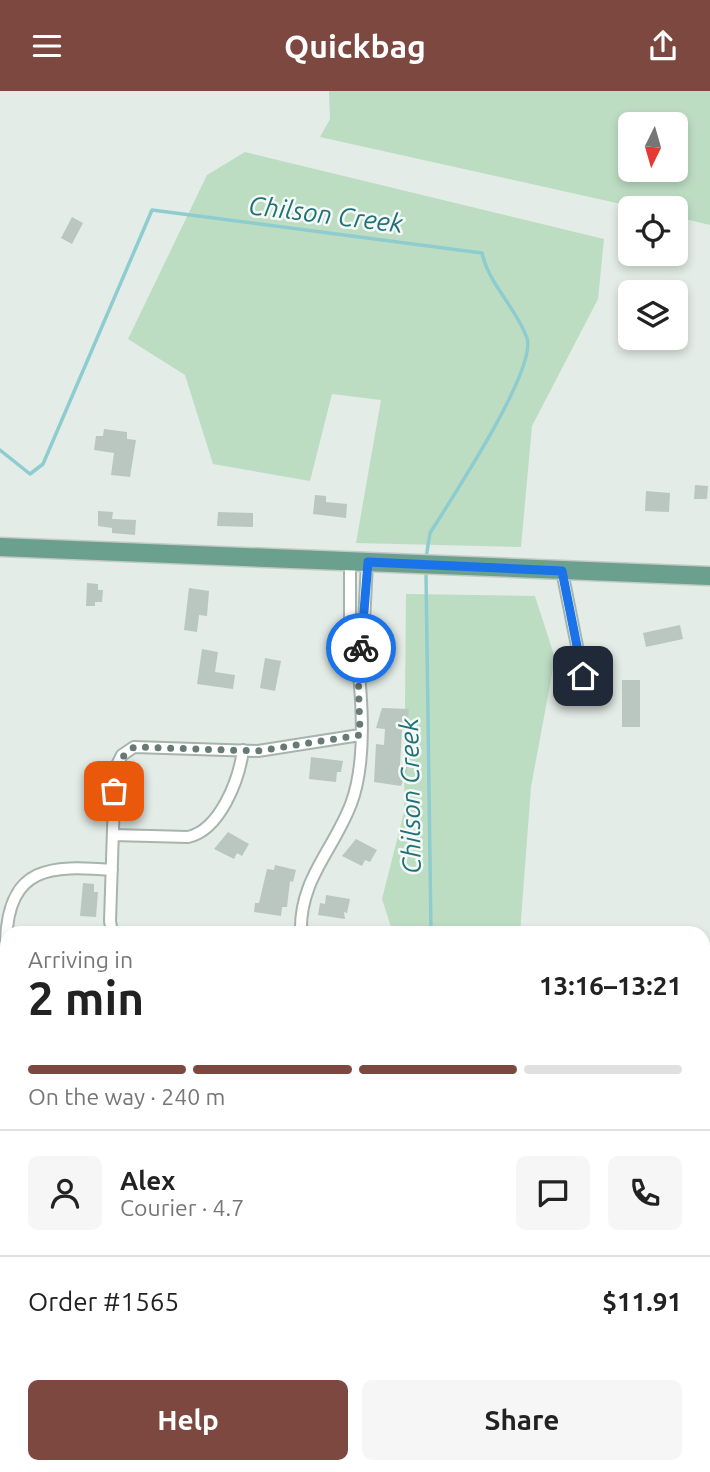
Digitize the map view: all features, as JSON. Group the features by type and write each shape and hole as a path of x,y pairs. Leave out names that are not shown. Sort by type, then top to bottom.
{"main road":[{"path":"0,547 710,576"}],"street":[{"path":"357,654 363,643 359,561"},
{"path":"302,926 304,895 355,793 361,697 357,654 350,644 359,561"},
{"path":"562,571 583,676"},
{"path":"112,926 115,769 128,750 134,747 274,749 360,735"},
{"path":"113,835 188,837 206,830 241,770 243,750"},
{"path":"7,926 18,889 41,872 60,867 112,870"}],"green space":[{"path":"329,91 710,91 710,225 688,220 688,196 618,196 618,203 320,137 330,119"},
{"path":"245,152 604,239 598,299 532,426 521,547 356,543 381,400 332,394 310,481 213,464 185,375 128,339 207,175"},
{"path":"406,594 535,596 555,658 531,787 521,926 391,926 382,899 404,812"}],"building":[{"path":"72,217 83,223 72,244 61,238"},
{"path":"104,429 127,432 127,439 136,440 130,477 111,475 114,453 94,450 96,436 103,436"},
{"path":"695,485 708,486 707,499 694,499"},
{"path":"646,491 670,493 669,512 645,511"},
{"path":"315,495 326,496 326,502 347,504 346,518 313,514"},
{"path":"98,511 113,512 112,519 136,520 135,535 112,533 112,528 98,526"},
{"path":"218,512 253,513 253,527 217,526"},
{"path":"87,583 98,584 98,590 103,590 102,602 95,602 95,606 86,606"},
{"path":"189,588 209,591 207,616 199,615 197,632 184,630"},
{"path":"680,625 683,639 646,647 643,633"},
{"path":"202,649 218,652 215,672 235,675 233,689 197,684"},
{"path":"265,658 281,661 275,691 260,688"},
{"path":"622,680 640,680 640,727 622,727"},
{"path":"382,708 409,709 402,730 400,765 408,766 401,786 374,782 376,744 384,745 385,729 376,728"},
{"path":"311,757 343,761 341,772 337,772 336,782 309,779"},
{"path":"228,832 249,844 242,856 237,853 234,859 214,849"},
{"path":"356,839 377,850 370,862 365,860 362,866 342,856"},
{"path":"275,865 296,870 293,882 290,881 287,907 282,907 281,916 254,912 255,903 259,903 267,869 274,870"},
{"path":"83,883 94,884 94,892 98,892 96,917 80,916"},
{"path":"326,895 350,899 347,913 344,912 345,919 318,915 320,903 325,904"}],"waterway":[{"name":"Chilson Creek","path":"0,450 30,474 43,464 152,210 482,253 490,275 527,338 527,354 519,377 490,435 430,533 426,558"},
{"name":"Chilson Creek","path":"426,574 431,926"}],"way so far":[{"path":"114,791 118,761 134,747 258,751 360,735 361,686 357,654 361,648"}],"route":[{"path":"361,648 368,562 562,571 583,676"}]}
